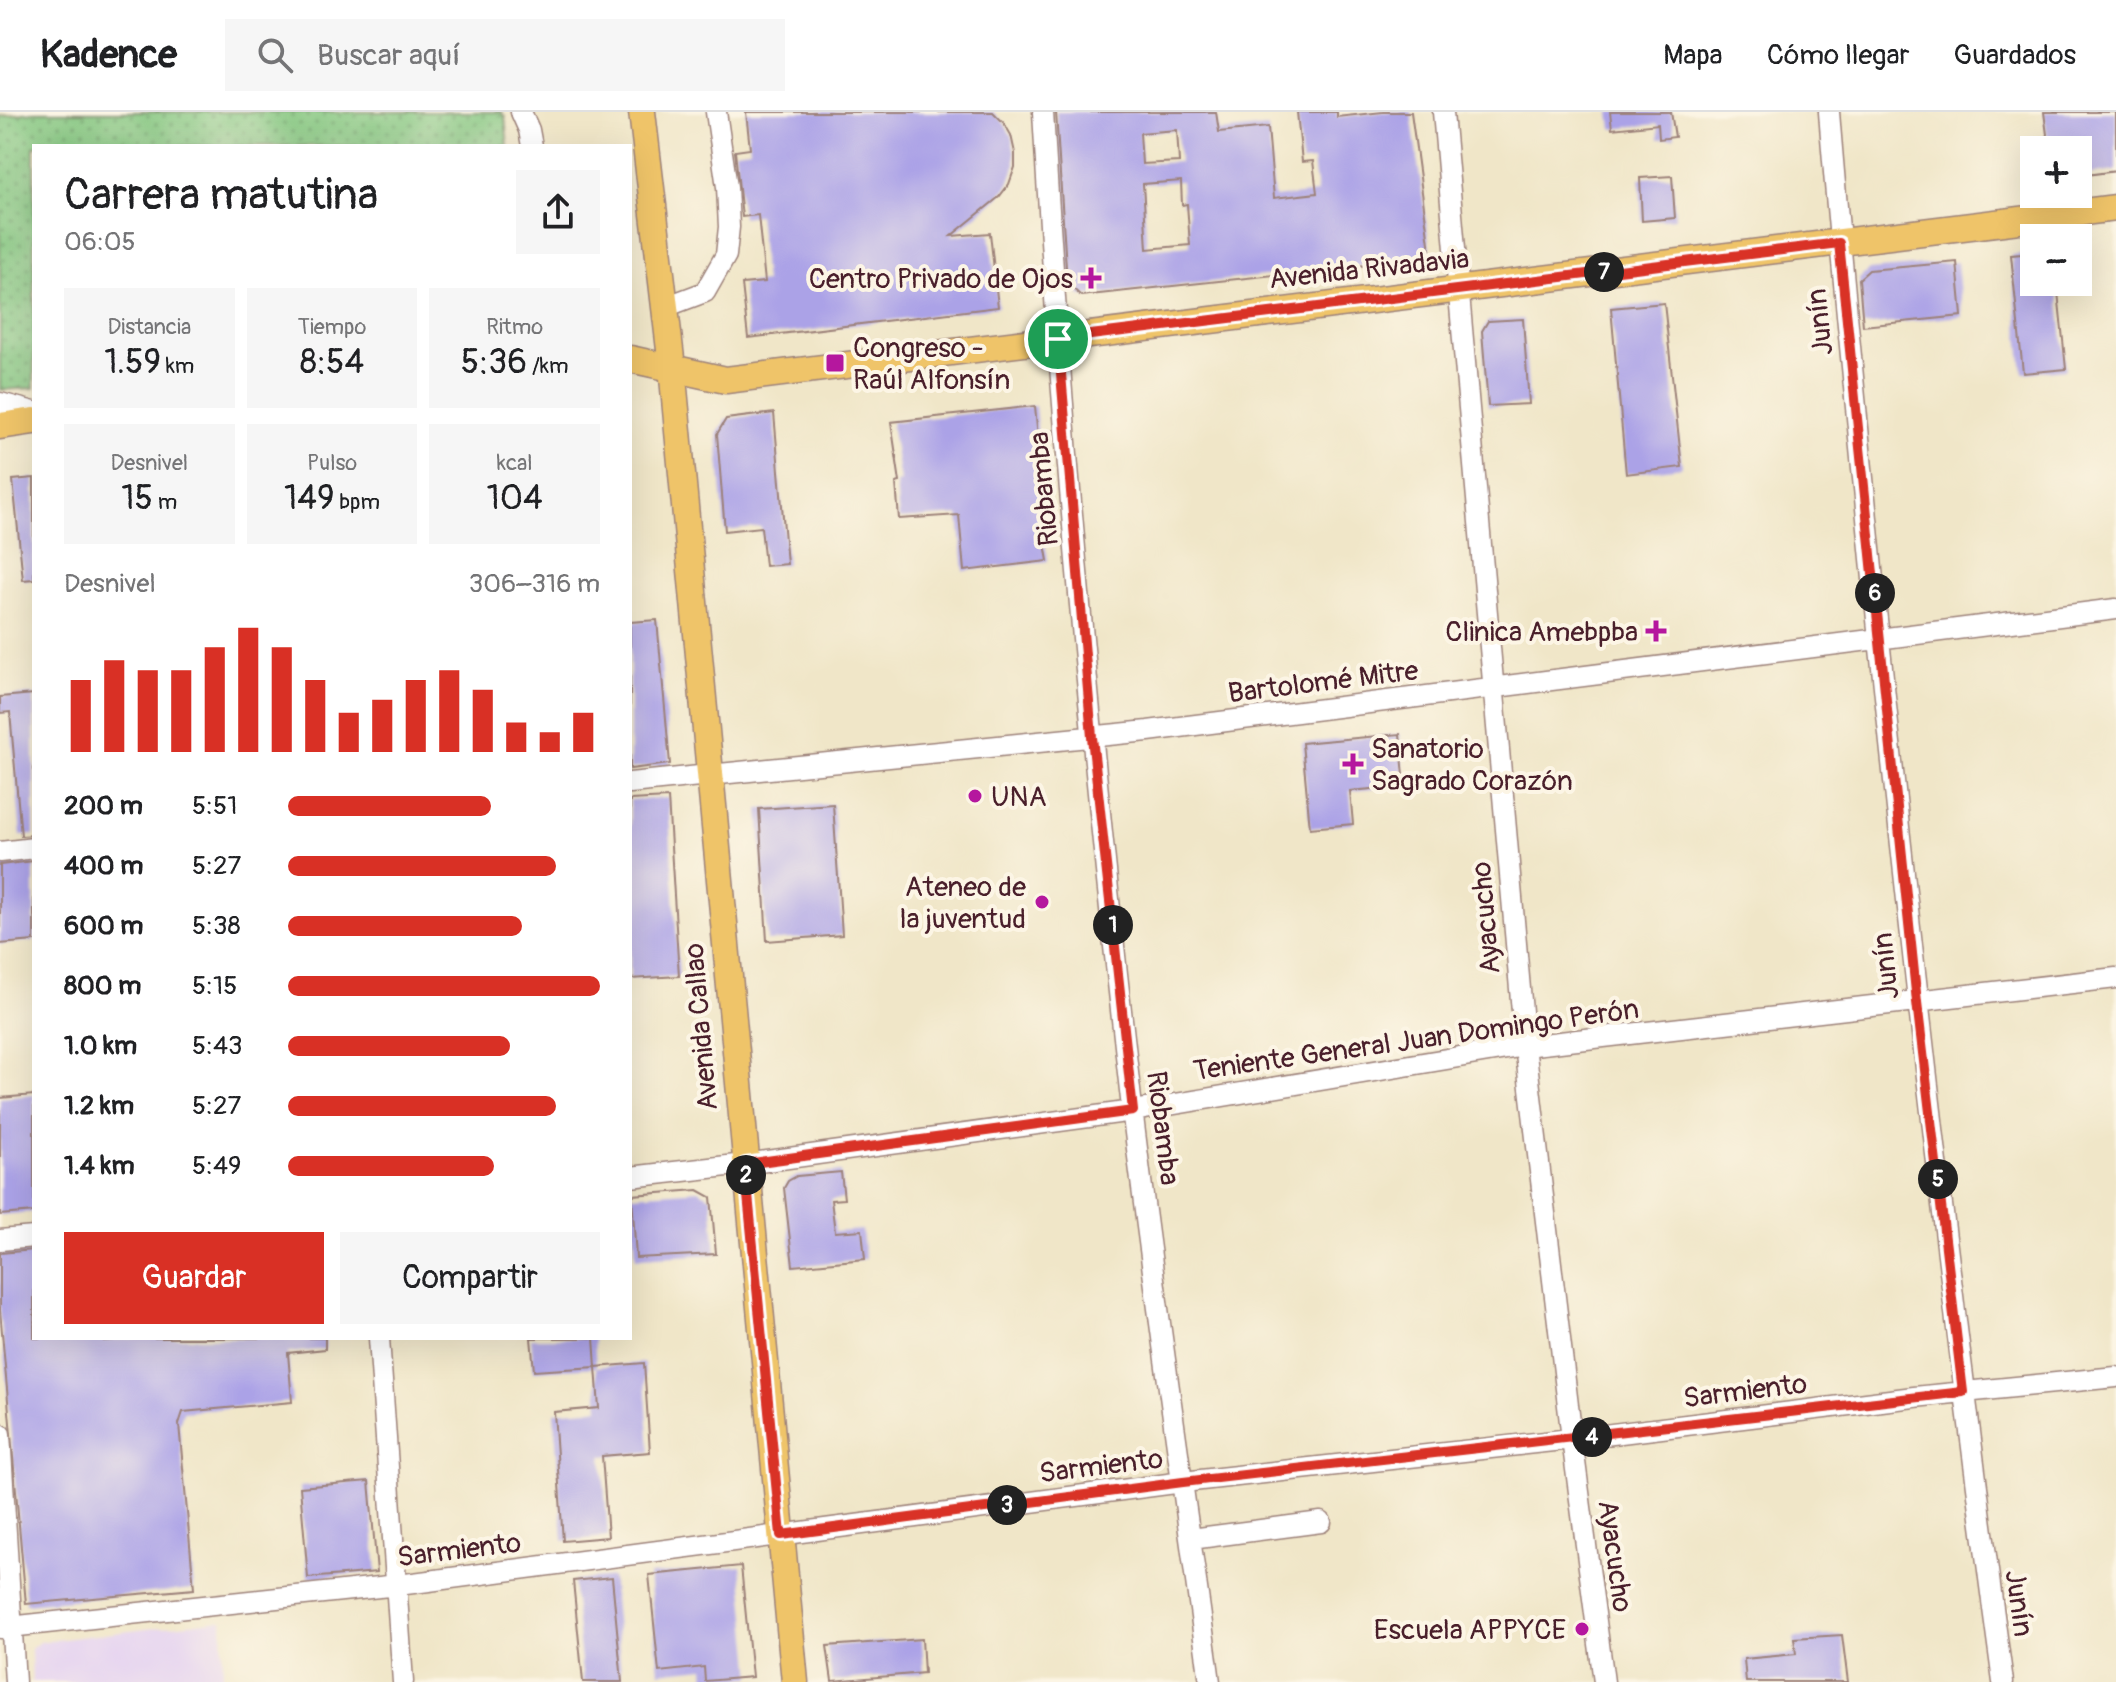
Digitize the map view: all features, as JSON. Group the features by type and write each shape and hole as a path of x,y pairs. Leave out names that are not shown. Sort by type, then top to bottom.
{"main road":[{"name":"Avenida Callao","path":"642,112 672,367 795,1682"},
{"name":"Avenida Rivadavia","path":"632,359 726,380 2116,208"},
{"path":"0,426 32,421"}],"street":[{"path":"521,112 532,144"},
{"path":"665,307 705,292 726,255 729,227 727,187 716,112"},
{"name":"Riobamba","path":"1043,112 1058,339 1092,737 1133,1111 1210,1682"},
{"name":"Ayacucho","path":"1443,112 1525,1046 1604,1682"},
{"name":"Junín","path":"1829,112 1839,243 1917,1002 1963,1392 2003,1682"},
{"path":"0,403 32,411"},
{"name":"Bartolomé Mitre","path":"632,783 1092,737 2116,609"},
{"path":"0,852 32,848"},
{"name":"Teniente General Juan Domingo Perón","path":"632,1177 1133,1111 1525,1046 2116,978"},
{"path":"0,1240 32,1237"},
{"path":"379,1340 403,1682"},
{"name":"Sarmiento","path":"6,1628 398,1585 1183,1482 2116,1377"},
{"path":"0,1434 6,1628 15,1682"},
{"path":"1191,1539 1321,1522"}],"shaded area":[{"path":"222,1620 223,1682 32,1682 31,1649 39,1642"}],"green space":[{"path":"34,112 501,112 505,117 508,144 32,144 32,388 0,390 0,116"}],"building":[{"path":"746,112 993,112 1011,135 1015,167 1009,184 999,197 951,236 990,233 998,307 748,338 742,284 765,282 758,215 742,217 735,151 750,149"},
{"path":"1056,112 1216,112 1219,132 1268,127 1274,198 1317,193 1313,161 1302,162 1297,112 1337,112 1337,117 1411,112 1431,258 1081,296 1067,283","holes":["1177,130 1179,162 1142,164 1140,133","1181,181 1182,205 1187,204 1190,245 1147,249 1143,184"]},
{"path":"1610,112 1671,112 1675,137 1659,139 1658,124 1612,129"},
{"path":"2044,112 2116,112 2116,171 2092,174 2092,136 2047,136"},
{"path":"1672,176 1675,218 1642,221 1640,178"},
{"path":"2020,254 2020,296 2058,296 2066,369 2023,373 2011,255"},
{"path":"1957,262 1962,316 1863,326 1859,279 1869,270"},
{"path":"1664,303 1682,467 1626,474 1611,308"},
{"path":"1523,319 1529,404 1488,406 1482,331 1488,321"},
{"path":"1035,406 1044,502 1038,503 1048,561 964,571 959,515 899,519 896,483 900,482 891,422"},
{"path":"774,413 787,564 765,566 761,527 725,531 717,434 726,419"},
{"path":"32,478 32,579 23,580 13,480"},
{"path":"657,620 670,764 632,769 632,622"},
{"path":"32,694 32,835 21,836 10,712 0,713 0,697"},
{"name":"Sanatorio Sagrado Corazón","path":"1400,734 1405,786 1350,791 1353,824 1310,828 1302,743"},
{"path":"668,798 679,976 632,979 632,800"},
{"path":"833,804 842,935 767,941 759,809"},
{"path":"32,861 32,941 0,944 0,865"},
{"path":"32,1095 32,1212 0,1215 0,1098"},
{"path":"841,1172 844,1199 831,1200 835,1232 862,1230 865,1259 793,1266 784,1188 788,1181 797,1176"},
{"path":"698,1190 711,1197 716,1254 636,1258 632,1195"},
{"path":"32,1250 32,1340 325,1340 325,1349 288,1353 292,1402 183,1412 179,1424 194,1589 26,1604 0,1310 0,1253"},
{"path":"531,1340 594,1340 596,1367 534,1371"},
{"path":"644,1363 650,1452 602,1456 608,1537 563,1541 554,1412 599,1408 596,1367"},
{"path":"369,1481 377,1572 308,1578 300,1487"},
{"path":"741,1566 752,1677 705,1681 704,1667 659,1672 649,1575"},
{"path":"612,1577 622,1682 583,1682 573,1581"},
{"path":"1842,1635 1848,1682 1746,1682 1744,1659 1796,1654 1794,1638"},
{"path":"922,1639 924,1673 832,1681 827,1646"}],"place":[{"name":"Centro Privado de Ojos","path":"1091,278"},
{"name":"Congreso - Raúl Alfonsín","path":"835,363"},
{"name":"Clinica Amebpba","path":"1656,631"},
{"name":"Sanatorio Sagrado Corazón","path":"1353,764"},
{"name":"UNA","path":"975,796"},
{"name":"Ateneo de la juventud","path":"1042,902"},
{"name":"Escuela APPYCE","path":"1582,1629"}],"route":[{"path":"1839,243 1917,1002 1963,1392 1183,1482 781,1535 745,1164 1133,1111 1092,737 1058,339 1839,243"}]}
